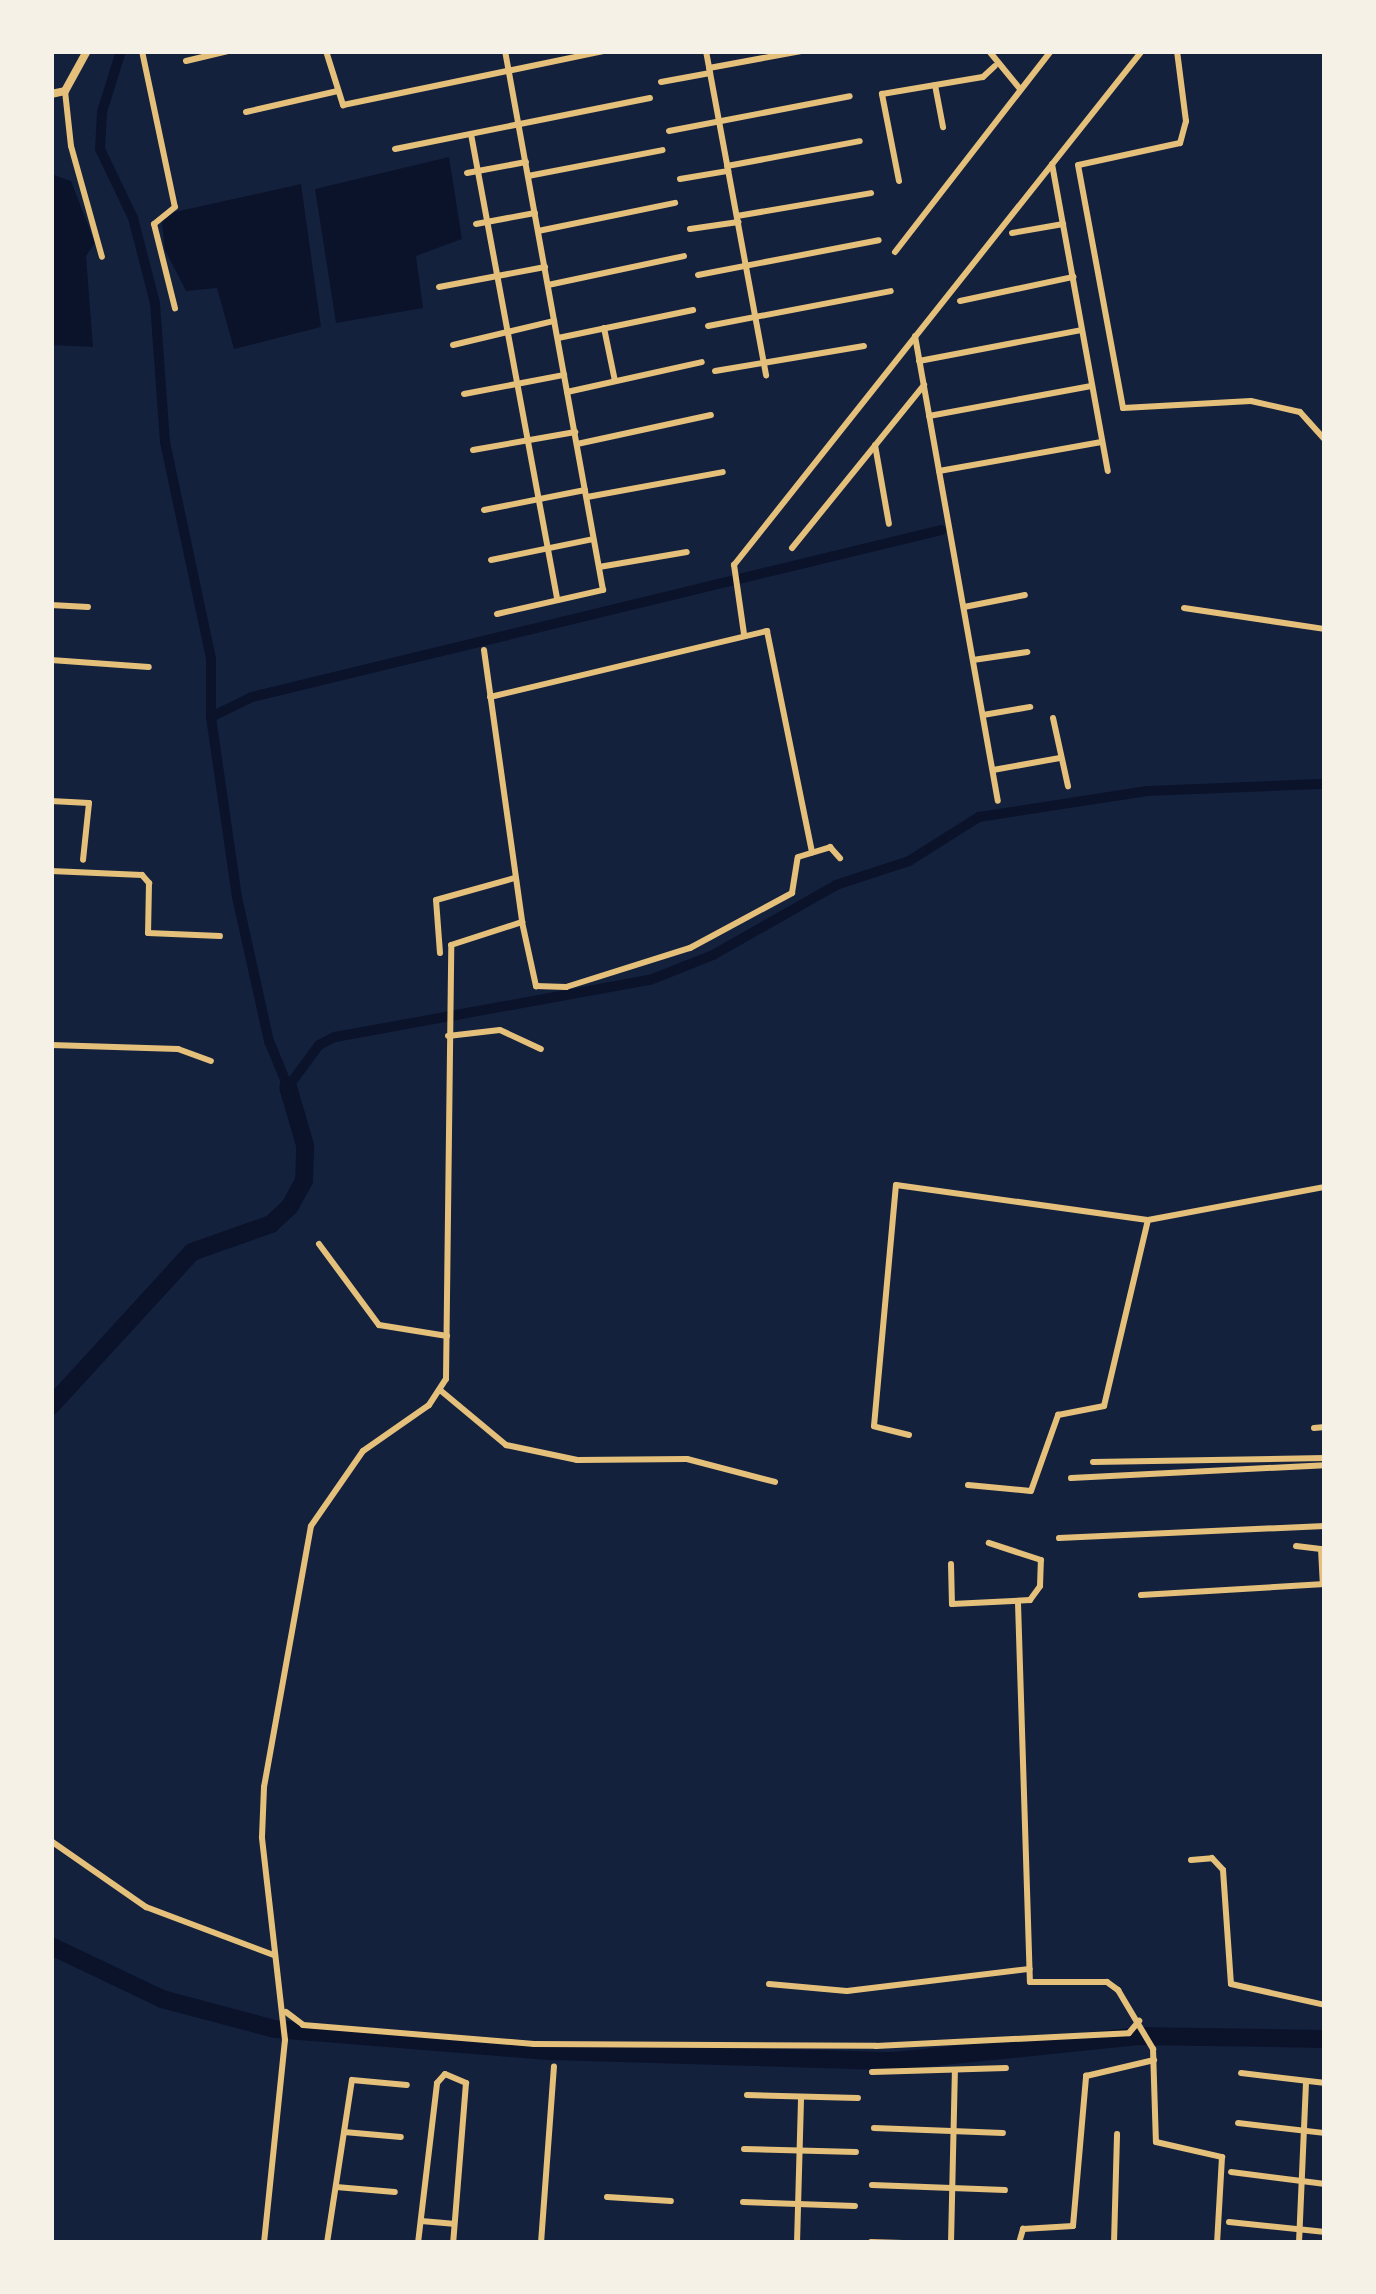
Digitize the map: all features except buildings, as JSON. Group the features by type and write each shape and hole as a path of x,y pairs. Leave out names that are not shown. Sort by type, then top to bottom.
{"street":[{"path":"87,51 65,91 102,257"},
{"path":"142,51 175,207 154,224 176,308"},
{"path":"186,62 228,51"},
{"path":"326,51 344,104 604,51"},
{"path":"497,614 603,590 506,51"},
{"path":"706,51 766,375"},
{"path":"661,82 802,51"},
{"path":"989,51 995,66 1021,89"},
{"path":"895,252 1051,51"},
{"path":"744,634 734,565 1142,51"},
{"path":"1177,51 1186,121 1180,143 1078,165 1123,408 1251,401 1300,412 1325,440"},
{"path":"899,181 882,94 983,77 995,66"},
{"path":"935,85 943,127"},
{"path":"51,94 65,91"},
{"path":"246,112 338,92"},
{"path":"669,131 850,96"},
{"path":"395,149 650,98"},
{"path":"471,134 557,600"},
{"path":"680,179 860,141"},
{"path":"528,176 663,150"},
{"path":"466,172 526,162"},
{"path":"1052,164 1108,470"},
{"path":"690,229 871,193"},
{"path":"538,231 675,203"},
{"path":"476,224 535,213"},
{"path":"1012,233 1063,224"},
{"path":"698,275 880,240"},
{"path":"548,285 684,256"},
{"path":"440,287 545,267"},
{"path":"960,301 1073,277"},
{"path":"708,326 891,291"},
{"path":"558,338 693,310"},
{"path":"453,345 555,321"},
{"path":"604,328 616,381"},
{"path":"920,361 1082,330"},
{"path":"915,336 998,801"},
{"path":"715,371 864,346"},
{"path":"568,392 702,362"},
{"path":"464,394 564,375"},
{"path":"792,548 924,385"},
{"path":"929,416 1092,386"},
{"path":"577,444 711,415"},
{"path":"473,450 575,432"},
{"path":"939,471 1102,441"},
{"path":"875,445 889,524"},
{"path":"484,510 723,472"},
{"path":"491,560 594,538"},
{"path":"599,567 687,552"},
{"path":"964,607 1025,596"},
{"path":"51,605 88,608"},
{"path":"1184,608 1325,628"},
{"path":"490,697 767,631 812,852"},
{"path":"484,650 522,922 536,986 566,987 689,948 792,893 794,862 831,848 840,858"},
{"path":"973,660 1027,652"},
{"path":"51,659 148,667"},
{"path":"983,715 1030,707"},
{"path":"1053,718 1068,786"},
{"path":"993,770 1061,758"},
{"path":"51,801 88,803 83,860"},
{"path":"51,871 142,875 149,883 148,933 220,936"},
{"path":"440,953 436,900 516,878"},
{"path":"264,2243 285,2040 274,1955 264,1787 311,1526 363,1450 429,1405 438,1393 446,1336 451,945 522,922"},
{"path":"448,1036 500,1030 541,1049"},
{"path":"51,1045 178,1049 211,1061"},
{"path":"909,1435 874,1426 896,1185 1148,1220 1325,1186"},
{"path":"968,1485 1031,1491 1058,1415 1105,1406 1148,1220"},
{"path":"320,1244 379,1325 446,1336"},
{"path":"438,1393 506,1445 577,1460 687,1459 775,1482"},
{"path":"1314,1428 1325,1427"},
{"path":"1093,1462 1325,1462"},
{"path":"1072,1478 1325,1462"},
{"path":"1059,1538 1325,1526"},
{"path":"951,1564 952,1604 1018,1603 1038,1594 1041,1560 989,1543"},
{"path":"1141,1595 1324,1584 1321,1549 1296,1546"},
{"path":"1018,1603 1030,1982 1112,1984 1140,2023 1153,2049 1156,2142 1222,2157 1217,2243"},
{"path":"51,1841 146,1907 274,1955"},
{"path":"1191,1859 1218,1860 1223,1870 1232,1984 1325,2005"},
{"path":"769,1984 847,1991 1030,1969"},
{"path":"283,2011 298,2024 534,2044 876,2046 1121,2034 1140,2023"},
{"path":"1018,2243 1023,2229 1073,2226 1086,2076 1154,2060"},
{"path":"541,2243 554,2066"},
{"path":"872,2072 1006,2068"},
{"path":"951,2243 955,2070"},
{"path":"1241,2073 1325,2083"},
{"path":"418,2243 437,2083 442,2075 460,2075 453,2243"},
{"path":"338,2243 328,2242 352,2080 407,2084"},
{"path":"1299,2243 1306,2081"},
{"path":"748,2095 858,2098"},
{"path":"797,2243 801,2097"},
{"path":"1238,2123 1325,2133"},
{"path":"874,2128 1003,2133"},
{"path":"344,2132 400,2137"},
{"path":"1114,2243 1117,2134"},
{"path":"744,2149 856,2152"},
{"path":"1231,2172 1325,2184"},
{"path":"872,2186 1006,2190"},
{"path":"336,2187 395,2192"},
{"path":"607,2197 671,2201"},
{"path":"743,2202 855,2206"},
{"path":"421,2221 455,2224"},
{"path":"1229,2222 1325,2232"},
{"path":"872,2242 903,2243"}],"water":[{"path":"449,157 462,239 416,256 423,308 336,323 315,189"},
{"path":"51,174 71,181 95,243 86,256 93,347 51,345"},
{"path":"301,184 321,327 234,349 217,288 186,291 165,250 161,215"}],"waterway":[{"path":"121,51 102,112 100,149 133,218 155,303 165,442 211,658 211,717 237,897 269,1041 288,1087"},
{"path":"211,717 252,697 941,530"},
{"path":"288,1087 319,1045 335,1037 650,980 713,955 836,885 909,861 979,817 1147,791 1325,784"},
{"path":"51,1406 192,1252 271,1224 290,1206 304,1181 305,1145 288,1087"},
{"path":"51,1946 162,1999 275,2029 551,2051 894,2061 1139,2036 1325,2039"}]}
